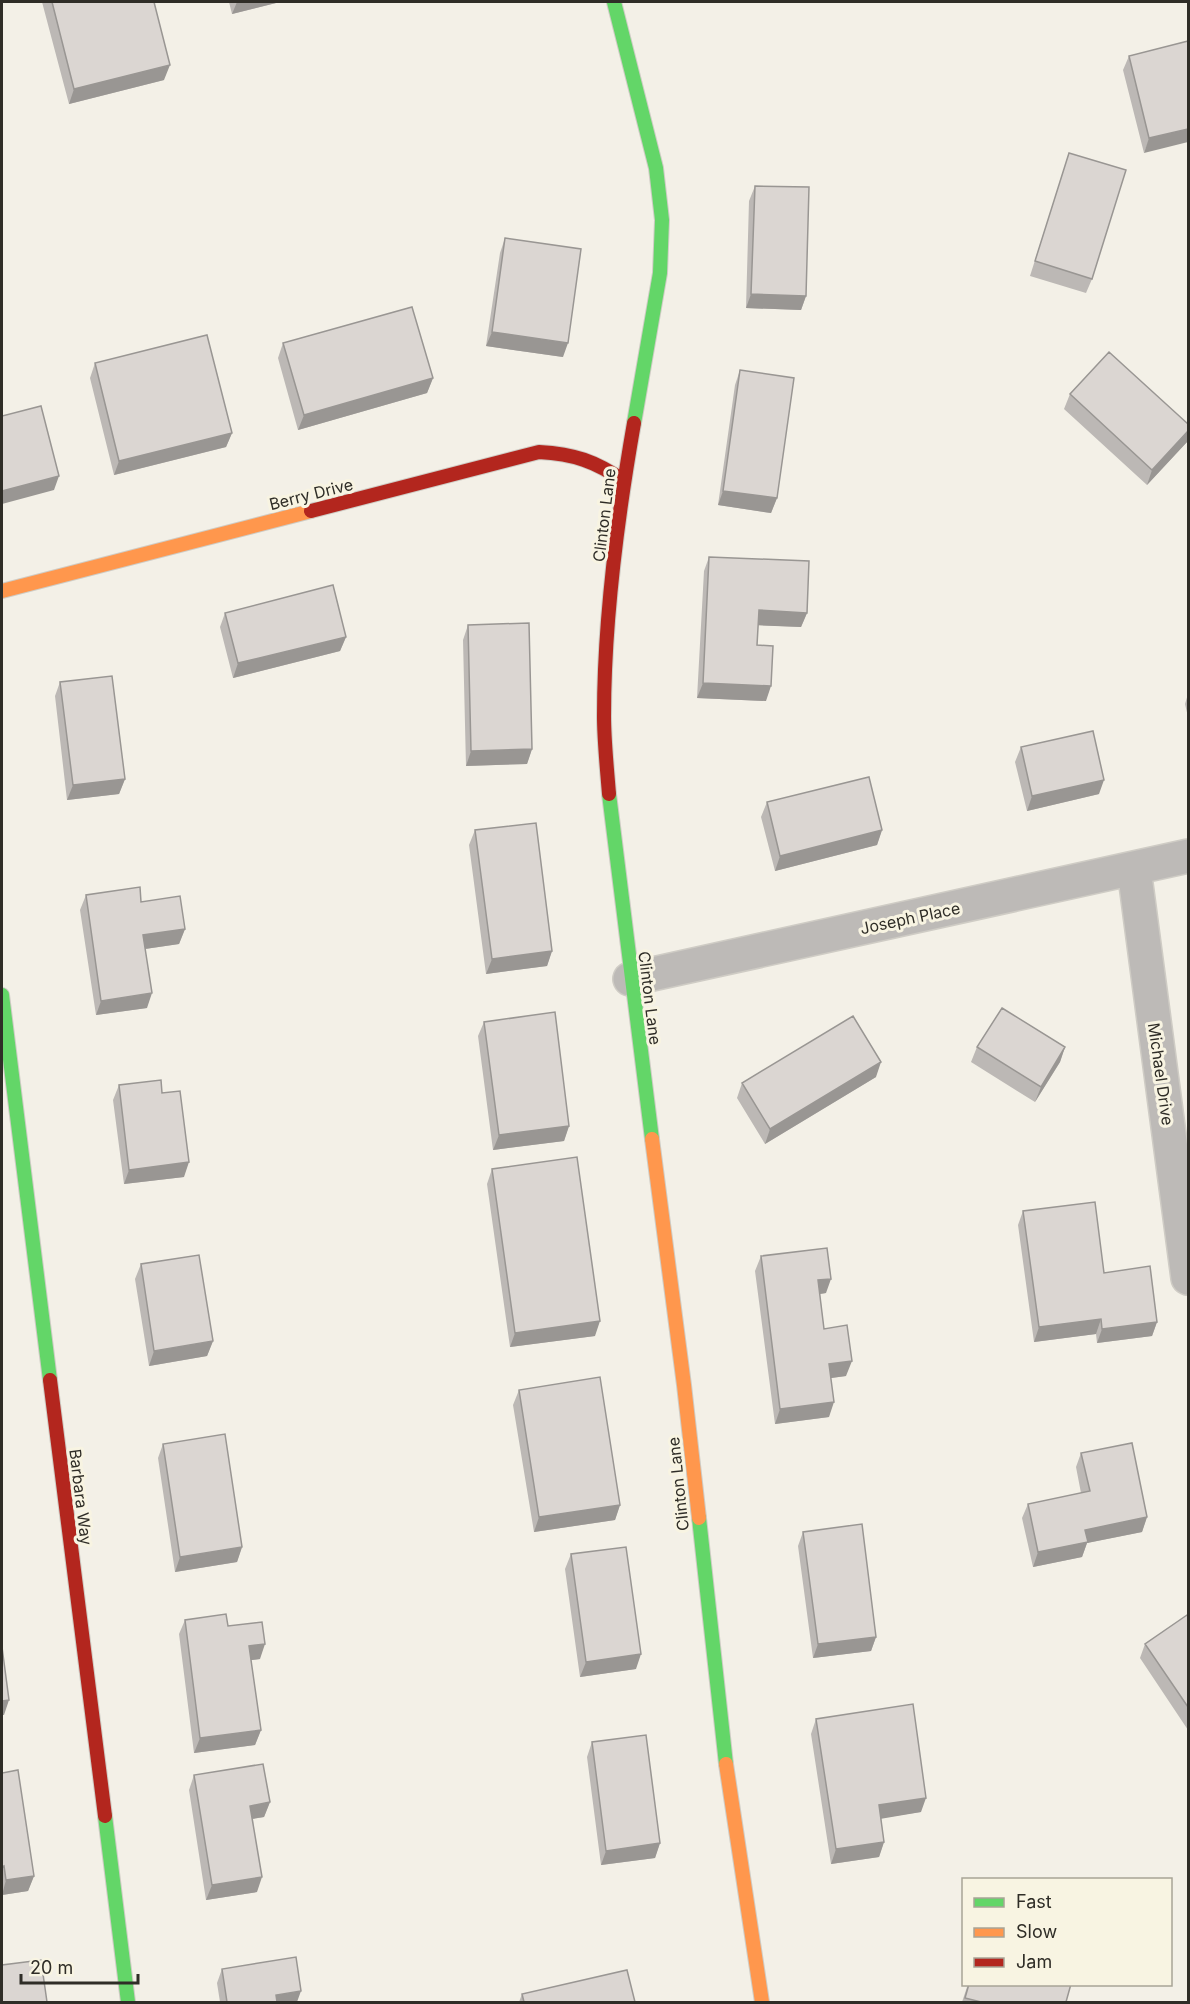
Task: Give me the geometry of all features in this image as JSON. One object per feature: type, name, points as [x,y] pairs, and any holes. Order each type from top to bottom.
[{"type":"street","name":"Clinton Lane","points":[[614,2],[656,168],[662,220],[660,273],[624,481],[607,625],[604,717],[610,811],[684,1385],[730,1799],[762,2002]]},
{"type":"street","name":"Berry Drive","points":[[2,591],[539,452],[569,453],[581,457],[598,463],[624,481]]},
{"type":"street","name":"Joseph Place","points":[[630,979],[1188,856]]},
{"type":"street","name":"Michael Drive","points":[[1134,869],[1188,1278]]},
{"type":"street","name":"Barbara Way","points":[[2,995],[128,2002]]},
{"type":"building","points":[[52,2],[154,2],[170,65],[74,89]]},
{"type":"building","points":[[1188,41],[1188,129],[1149,138],[1129,56]]},
{"type":"building","points":[[1069,153],[1126,170],[1092,279],[1035,261]]},
{"type":"building","points":[[755,186],[809,187],[806,296],[751,294]]},
{"type":"building","points":[[505,238],[581,249],[568,343],[492,332]]},
{"type":"building","points":[[412,307],[433,378],[304,415],[283,343]]},
{"type":"building","points":[[207,335],[232,433],[119,461],[95,363]]},
{"type":"building","points":[[1109,352],[1188,424],[1188,431],[1152,470],[1070,394]]},
{"type":"building","points":[[740,370],[794,378],[777,498],[723,491]]},
{"type":"building","points":[[41,406],[59,476],[2,491],[2,416]]},
{"type":"building","points":[[709,557],[809,561],[807,613],[759,610],[757,645],[773,646],[771,686],[703,683]]},
{"type":"building","points":[[333,585],[346,637],[238,663],[225,613]]},
{"type":"building","points":[[529,623],[532,749],[471,751],[468,625]]},
{"type":"building","points":[[112,676],[125,779],[73,785],[60,682]]},
{"type":"building","points":[[1093,731],[1104,780],[1032,796],[1021,747]]},
{"type":"building","points":[[869,777],[882,830],[780,856],[767,802]]},
{"type":"building","points":[[536,823],[552,951],[492,959],[475,830]]},
{"type":"building","points":[[140,887],[141,902],[180,896],[185,929],[143,935],[152,993],[101,1001],[86,895]]},
{"type":"building","points":[[1002,1008],[1065,1047],[1041,1087],[977,1047]]},
{"type":"building","points":[[555,1012],[569,1126],[499,1135],[484,1022]]},
{"type":"building","points":[[853,1016],[881,1062],[770,1129],[742,1083]]},
{"type":"building","points":[[161,1080],[162,1093],[180,1091],[189,1162],[129,1170],[119,1085]]},
{"type":"building","points":[[577,1157],[600,1321],[515,1333],[492,1169]]},
{"type":"building","points":[[1095,1202],[1104,1273],[1150,1266],[1157,1322],[1102,1329],[1101,1319],[1039,1327],[1023,1211]]},
{"type":"building","points":[[827,1248],[831,1279],[818,1280],[824,1329],[847,1325],[852,1361],[829,1364],[834,1402],[780,1409],[761,1256]]},
{"type":"building","points":[[199,1255],[213,1341],[154,1351],[141,1264]]},
{"type":"building","points":[[600,1377],[620,1505],[539,1517],[519,1390]]},
{"type":"building","points":[[225,1434],[242,1547],[180,1557],[163,1444]]},
{"type":"building","points":[[1132,1443],[1147,1517],[1085,1530],[1088,1542],[1038,1552],[1028,1504],[1090,1491],[1081,1453]]},
{"type":"building","points":[[862,1524],[876,1637],[818,1644],[803,1532]]},
{"type":"building","points":[[626,1547],[641,1654],[586,1662],[571,1554]]},
{"type":"building","points":[[226,1614],[228,1626],[262,1622],[265,1644],[249,1646],[261,1730],[200,1738],[185,1620]]},
{"type":"building","points":[[1187,1615],[1188,1617],[1188,1707],[1145,1644]]},
{"type":"building","points":[[2,1647],[9,1700],[2,1701]]},
{"type":"building","points":[[913,1704],[926,1798],[879,1805],[884,1842],[836,1849],[816,1719]]},
{"type":"building","points":[[646,1735],[660,1843],[606,1851],[592,1742]]},
{"type":"building","points":[[263,1764],[270,1802],[250,1806],[262,1877],[212,1885],[194,1775]]},
{"type":"building","points":[[18,1770],[34,1876],[6,1880],[4,1866],[2,1867],[2,1773]]},
{"type":"building","points":[[296,1957],[301,1991],[276,1995],[277,2002],[227,2002],[222,1969]]},
{"type":"building","points":[[41,1960],[47,2002],[2,2002],[2,1965]]},
{"type":"building","points":[[627,1970],[635,2002],[524,2002],[522,1994]]},
{"type":"building","points":[[968,1986],[1070,1986],[1066,2002],[981,2002],[965,1998]]},
{"type":"traffic: fast","points":[[614,2],[656,168],[662,220],[660,273],[634,423]]},
{"type":"traffic: fast","points":[[609,794],[652,1139]]},
{"type":"traffic: fast","points":[[2,995],[50,1380]]},
{"type":"traffic: fast","points":[[699,1518],[726,1764]]},
{"type":"traffic: fast","points":[[105,1816],[128,2002]]},
{"type":"traffic: slow","points":[[2,591],[311,511]]},
{"type":"traffic: slow","points":[[652,1139],[699,1518]]},
{"type":"traffic: slow","points":[[726,1764],[762,2002]]},
{"type":"traffic: jam","points":[[609,794],[604,725],[606,643],[617,532],[634,423]]},
{"type":"traffic: jam","points":[[311,511],[539,452],[584,460],[624,481]]},
{"type":"traffic: jam","points":[[50,1380],[105,1816]]}]
